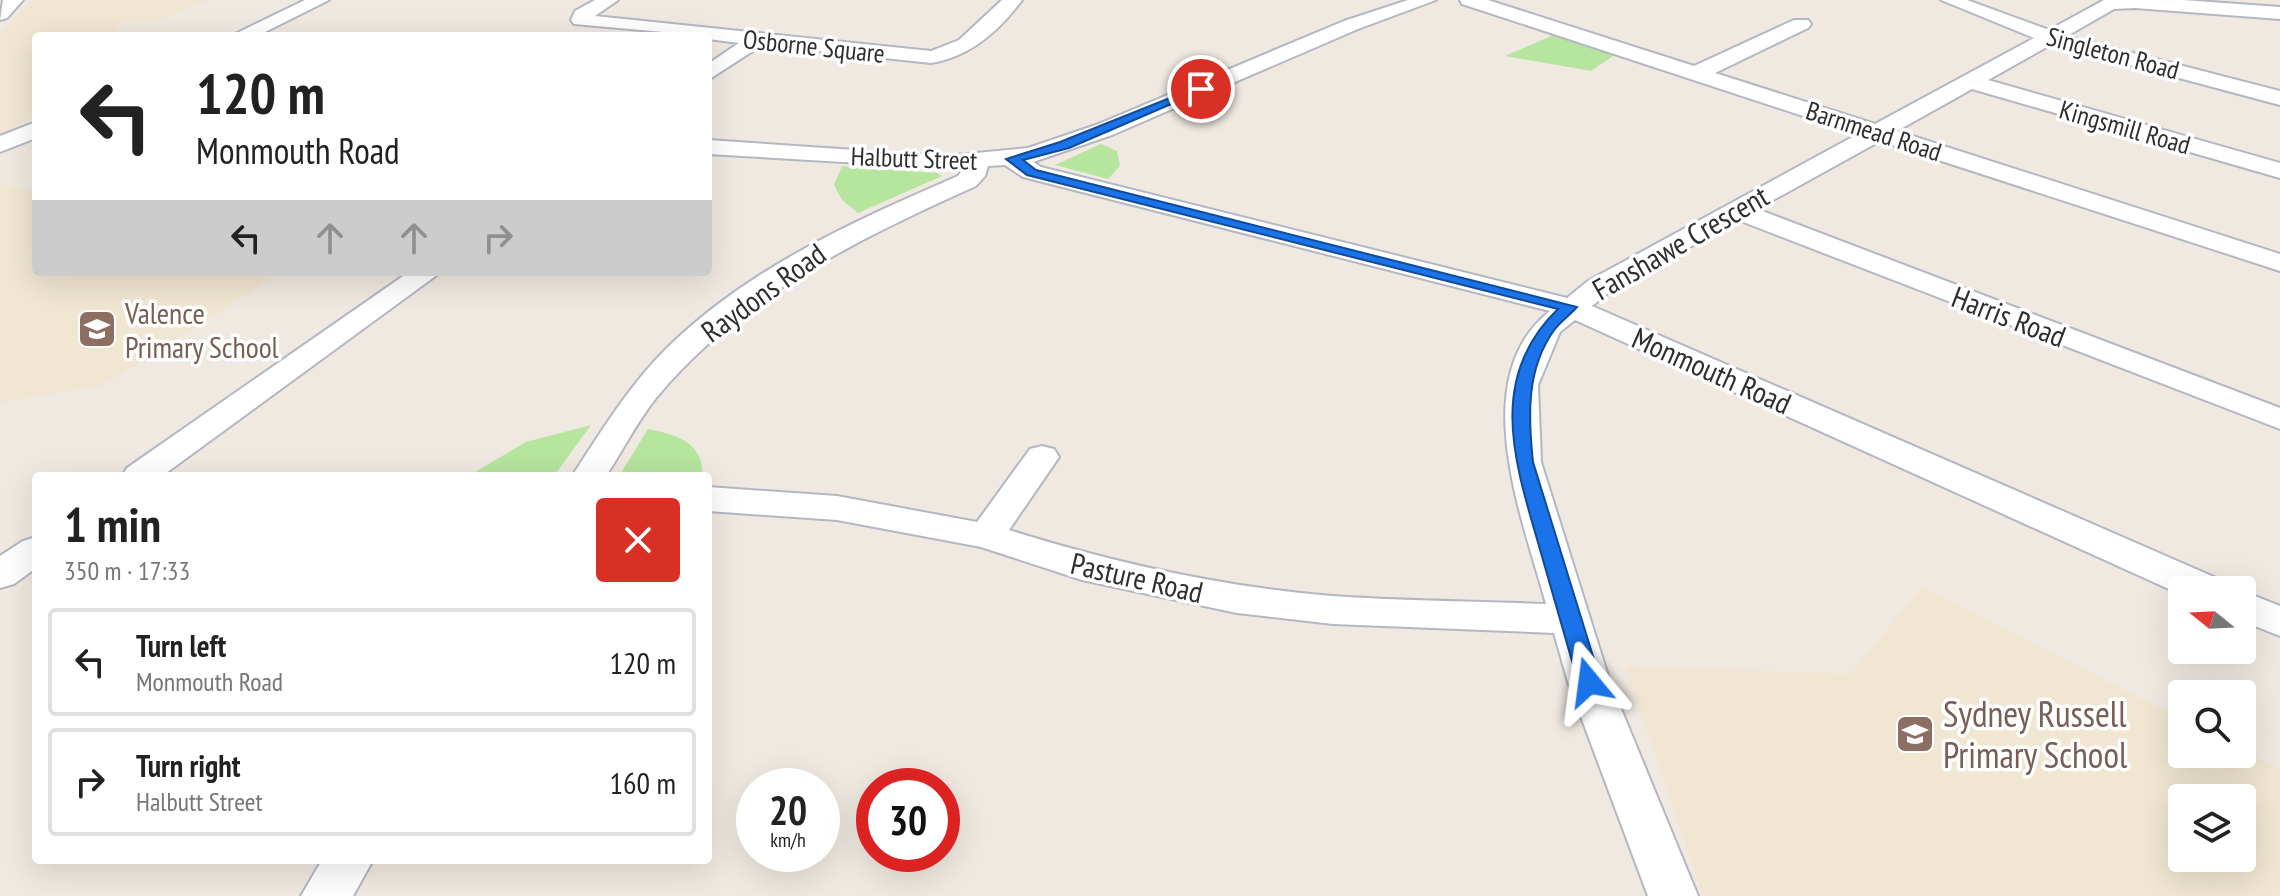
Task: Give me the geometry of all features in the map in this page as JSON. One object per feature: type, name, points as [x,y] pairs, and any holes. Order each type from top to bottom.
[{"type":"street","points":[[0,14],[14,0]]},
{"type":"street","points":[[250,32],[320,0]]},
{"type":"street","name":"Osborne Square","points":[[609,0],[582,15],[581,20],[686,32]]},
{"type":"street","name":"Osborne Square","points":[[712,35],[950,56],[961,51],[1013,0]]},
{"type":"street","name":"Halbutt Street","points":[[712,147],[945,163],[1013,159],[1104,130],[1351,25],[1427,0]]},
{"type":"street","name":"Barnmead Road","points":[[1469,0],[2280,263]]},
{"type":"street","name":"Singleton Road","points":[[1950,0],[2051,37],[2280,98]]},
{"type":"street","name":"Fanshawe Crescent","points":[[1673,896],[1589,682],[1524,462],[1520,424],[1522,385],[1548,327],[1569,307],[1878,132],[2120,2],[2278,14]]},
{"type":"street","points":[[1697,73],[1801,24]]},
{"type":"street","points":[[712,71],[756,40]]},
{"type":"street","name":"Kingsmill Road","points":[[1971,82],[2280,171]]},
{"type":"street","points":[[0,145],[32,131]]},
{"type":"street","name":"Monmouth Road","points":[[1013,159],[1032,172],[1569,307],[2175,576]]},
{"type":"street","name":"Raydons Road","points":[[592,472],[643,395],[725,313],[786,269],[848,233],[967,181],[973,176],[977,162]]},
{"type":"street","name":"Harris Road","points":[[1738,211],[2280,419]]},
{"type":"street","points":[[152,472],[422,276]]},
{"type":"street","points":[[986,536],[1042,457]]},
{"type":"street","name":"Pasture Road","points":[[712,499],[837,508],[986,536],[1082,567],[1237,599],[1333,610],[1571,619]]},
{"type":"street","points":[[0,575],[32,553]]},
{"type":"street","points":[[2256,611],[2280,622]]},
{"type":"street","points":[[326,896],[346,864]]},
{"type":"shaded area","points":[[33,0],[207,0],[154,22],[121,22],[116,32],[32,32],[32,118],[0,133],[0,33]]},
{"type":"shaded area","name":"Valence Primary School","points":[[0,184],[32,191],[32,276],[277,276],[103,385],[0,402]]},
{"type":"shaded area","name":"Sydney Russell Primary School","points":[[1922,587],[2168,712],[2168,768],[2256,768],[2256,756],[2280,769],[2280,896],[1703,896],[1625,666],[1851,674]]},
{"type":"green space","points":[[1556,34],[1616,54],[1591,71],[1505,56]]},
{"type":"green space","points":[[1101,144],[1117,151],[1120,166],[1108,179],[1055,165]]},
{"type":"green space","points":[[842,166],[937,173],[942,176],[858,213],[842,200],[834,185]]},
{"type":"green space","points":[[591,425],[557,472],[475,472],[526,442]]},
{"type":"green space","points":[[648,429],[686,442],[699,455],[702,465],[702,472],[621,472]]},
{"type":"place","name":"Valence Primary School","points":[[97,329]]},
{"type":"place","name":"Sydney Russell Primary School","points":[[1915,734]]},
{"type":"route","points":[[1201,89],[1064,145],[1013,159],[1032,172],[1569,307],[1548,327],[1534,353],[1522,385],[1520,424],[1524,462],[1589,682]]}]
